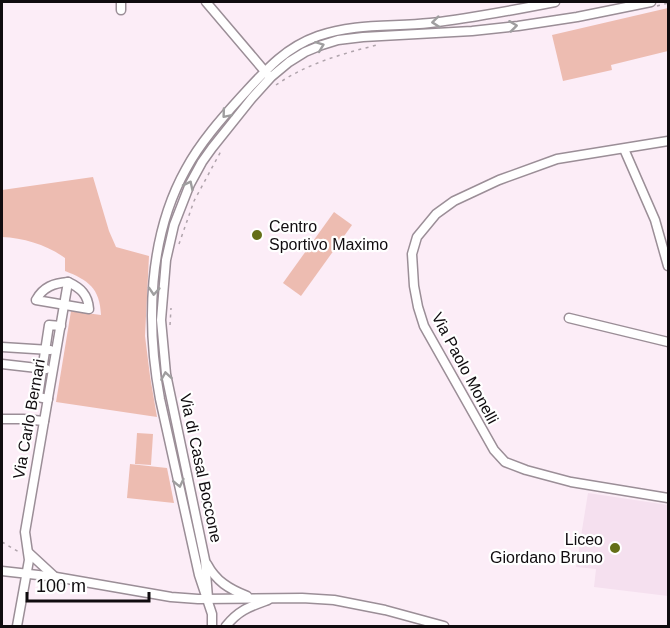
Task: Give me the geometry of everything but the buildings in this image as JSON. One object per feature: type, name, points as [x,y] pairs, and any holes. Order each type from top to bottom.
[{"type":"street","points":[[206,2],[271,77]]},
{"type":"street","name":"Via di Casal Boccone","points":[[208,598],[205,560],[174,416],[164,363],[162,336],[166,260],[177,215],[197,170],[271,77],[279,57],[313,38],[354,28],[480,17],[555,2]]},
{"type":"street","name":"Via di Casal Boccone","points":[[208,598],[199,575],[158,387],[153,332],[155,279],[165,220],[186,169],[199,149],[218,124],[271,77],[289,62],[322,45],[363,37],[518,26],[654,4]]},
{"type":"street","name":"Via Paolo Monelli","points":[[669,141],[557,159],[499,180],[447,205],[431,218],[415,242],[412,261],[420,317],[429,337],[501,459],[511,465],[585,485],[669,498]]},
{"type":"street","points":[[624,149],[655,220],[669,266]]},
{"type":"street","points":[[68,282],[75,285],[88,298],[89,309],[36,300],[45,288],[68,282]]},
{"type":"street","name":"Via Carlo Bernari","points":[[17,627],[29,560],[25,532],[68,282]]},
{"type":"street","points":[[568,318],[669,342]]},
{"type":"street","points":[[48,399],[38,397],[49,325],[61,326]]},
{"type":"street","points":[[2,347],[57,351]]},
{"type":"street","points":[[2,364],[53,370]]},
{"type":"street","points":[[2,419],[22,418],[44,421]]},
{"type":"street","points":[[29,553],[56,578]]},
{"type":"street","points":[[205,560],[214,576],[224,585],[253,598]]},
{"type":"street","points":[[2,571],[171,597],[311,598],[349,602],[444,627]]},
{"type":"street","points":[[208,598],[212,627]]},
{"type":"street","points":[[226,627],[245,609],[274,598]]},
{"type":"path","points":[[654,4],[669,3]]},
{"type":"path","points":[[271,77],[344,53],[384,44]]},
{"type":"path","points":[[177,248],[194,201],[224,145]]},
{"type":"path","points":[[170,330],[171,301]]},
{"type":"path","points":[[200,535],[207,526],[201,495]]},
{"type":"path","points":[[2,542],[21,553],[29,553]]},
{"type":"shaded area","points":[[668,8],[668,51],[611,65],[612,70],[563,81],[552,35]]},
{"type":"shaded area","points":[[93,177],[116,247],[149,256],[145,336],[157,417],[56,402],[71,311],[101,315],[98,298],[91,286],[65,271],[65,258],[58,253],[35,243],[2,237],[2,190]]},
{"type":"shaded area","points":[[334,212],[352,225],[301,296],[283,283]]},
{"type":"shaded area","points":[[137,433],[153,434],[151,465],[135,464]]},
{"type":"shaded area","points":[[130,464],[167,468],[174,503],[127,498]]},
{"type":"shaded area","points":[[588,493],[668,505],[668,596],[594,587],[596,569],[576,567]]},
{"type":"place","name":"Centro Sportivo Maximo","points":[[257,235]]},
{"type":"place","name":"Liceo Giordano Bruno","points":[[615,548]]}]
